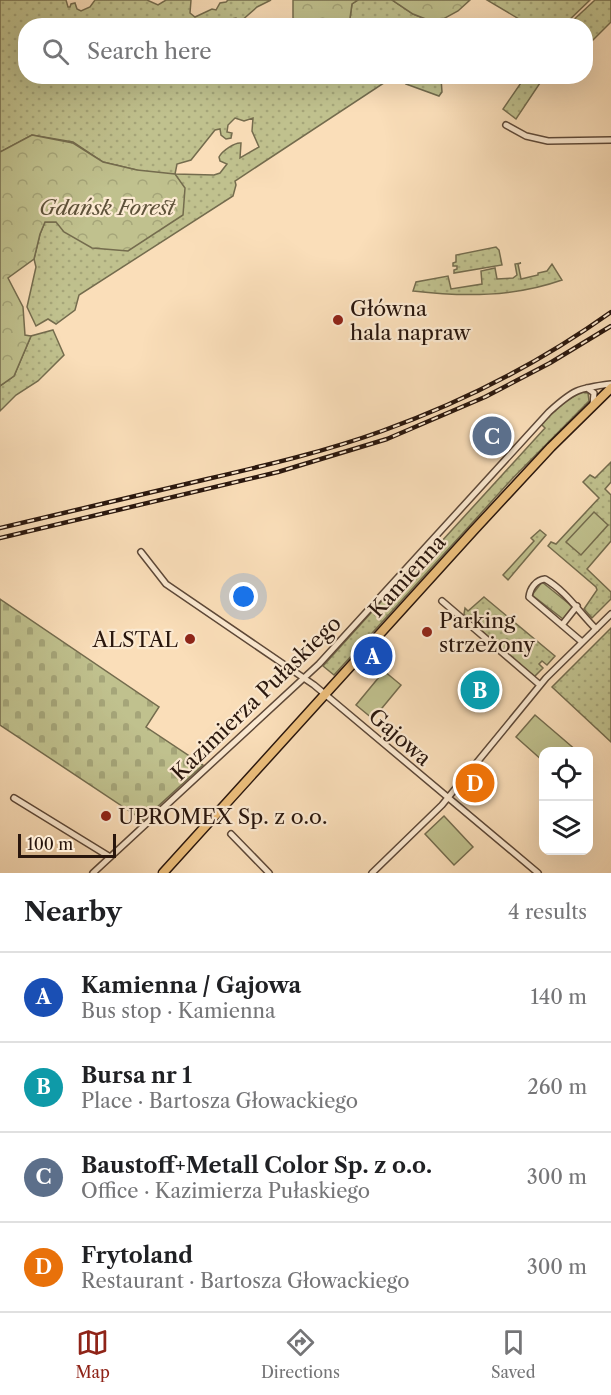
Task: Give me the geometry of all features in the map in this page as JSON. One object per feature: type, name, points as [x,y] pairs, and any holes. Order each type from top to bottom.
[{"type":"main road","name":"Kamienna","points":[[163,873],[512,488],[611,386]]},
{"type":"street","points":[[506,125],[526,136],[548,141],[611,140]]},
{"type":"street","name":"Kazimierza Pułaskiego","points":[[93,873],[305,678],[379,600],[549,412],[573,392],[586,388],[611,386]]},
{"type":"street","points":[[586,388],[594,393],[592,406]]},
{"type":"street","points":[[141,552],[166,584],[305,678]]},
{"type":"street","points":[[582,642],[529,597],[539,580],[545,579],[577,606],[596,629]]},
{"type":"street","points":[[442,601],[540,685]]},
{"type":"street","points":[[562,625],[577,606]]},
{"type":"street","points":[[372,873],[447,798],[540,685],[611,614]]},
{"type":"street","name":"Gajowa","points":[[305,678],[538,873]]},
{"type":"street","points":[[14,798],[110,857]]},
{"type":"street","points":[[231,834],[269,873]]},
{"type":"green space","points":[[0,0],[66,0],[68,7],[75,3],[77,9],[81,11],[90,7],[95,0],[147,0],[158,5],[166,0],[191,0],[190,13],[195,17],[212,9],[216,10],[220,3],[228,0],[271,0],[257,7],[245,18],[18,18],[18,84],[382,84],[235,181],[233,196],[79,295],[75,310],[56,324],[48,319],[36,326],[27,307],[36,267],[34,259],[45,222],[56,222],[137,170],[103,162],[73,142],[32,135],[0,152]],"holes":[[[235,118],[244,121],[253,118],[252,131],[259,147],[240,158],[241,143],[229,147],[219,157],[220,161],[227,164],[220,173],[214,175],[175,174],[177,164],[191,160],[215,130],[220,129],[221,135],[226,139],[231,138],[232,133],[227,132],[228,125]]]},
{"type":"green space","points":[[293,0],[358,0],[352,4],[350,18],[293,18]]},
{"type":"green space","points":[[358,0],[392,0],[423,18],[350,18],[352,4]]},
{"type":"green space","points":[[392,0],[470,0],[458,11],[445,18],[423,18]]},
{"type":"green space","points":[[487,0],[590,0],[571,18],[517,18]]},
{"type":"green space","points":[[595,0],[611,0],[611,22],[593,40],[593,18],[576,18]]},
{"type":"green space","points":[[406,84],[441,84],[442,92],[439,96]]},
{"type":"green space","points":[[520,84],[539,84],[516,119],[503,109]]},
{"type":"green space","name":"Gdańsk Forest","points":[[32,135],[73,143],[103,162],[137,170],[175,174],[185,188],[183,215],[128,251],[92,248],[64,232],[56,222],[45,222],[34,259],[8,278],[23,307],[25,335],[31,336],[14,376],[0,386],[0,152]]},
{"type":"green space","points":[[496,247],[499,250],[502,265],[454,273],[457,269],[457,266],[453,266],[456,262],[456,255]]},
{"type":"green space","points":[[521,263],[518,264],[521,279],[547,271],[552,264],[562,280],[507,293],[470,295],[413,291],[416,282],[448,276],[451,289],[482,284],[481,271],[495,268],[497,279],[513,278],[517,275],[515,264]]},
{"type":"green space","points":[[53,330],[64,355],[38,381],[16,395],[0,411],[0,386],[14,376],[31,336]]},
{"type":"green space","points":[[581,392],[588,393],[589,401],[512,479],[334,675],[323,666],[426,552],[430,554],[545,428],[541,424],[564,402]]},
{"type":"green space","points":[[611,462],[611,482],[605,489],[611,495],[611,541],[587,569],[611,592],[611,599],[592,618],[584,609],[597,590],[596,587],[548,546],[551,542],[556,544],[599,498],[583,482],[590,475],[595,478]]},
{"type":"green space","points":[[594,512],[608,525],[581,555],[566,542]]},
{"type":"green space","points":[[540,530],[546,535],[508,580],[503,575],[534,541],[531,538]]},
{"type":"green space","points":[[542,582],[573,607],[563,619],[532,595]]},
{"type":"green space","points":[[484,597],[555,656],[547,665],[542,661],[539,664],[543,668],[534,677],[464,614],[465,608],[468,611]]},
{"type":"green space","points":[[0,599],[159,707],[146,727],[203,765],[143,820],[0,725]]},
{"type":"green space","points":[[611,628],[611,742],[552,687]]},
{"type":"green space","points":[[384,671],[401,685],[373,719],[356,705]]},
{"type":"green space","points":[[535,715],[572,747],[539,747],[539,757],[516,737]]},
{"type":"green space","points":[[444,816],[473,847],[454,865],[425,834]]},
{"type":"railway","points":[[0,528],[271,464],[338,446],[382,431],[472,394],[501,379],[557,348],[611,312]]},
{"type":"railway","points":[[0,538],[278,472],[387,439],[485,397],[550,363],[611,326]]},
{"type":"place","name":"Główna hala napraw","points":[[338,320]]},
{"type":"place","name":"Baustoff+Metall Color Sp. z o.o.","points":[[492,436]]},
{"type":"place","name":"Parking strzeżony","points":[[427,632]]},
{"type":"place","name":"ALSTAL","points":[[190,639]]},
{"type":"place","name":"Kamienna / Gajowa","points":[[373,656]]},
{"type":"place","name":"Bursa nr 1","points":[[480,690]]},
{"type":"place","name":"Frytoland","points":[[475,783]]},
{"type":"place","name":"UPROMEX Sp. z o.o.","points":[[106,816]]}]
